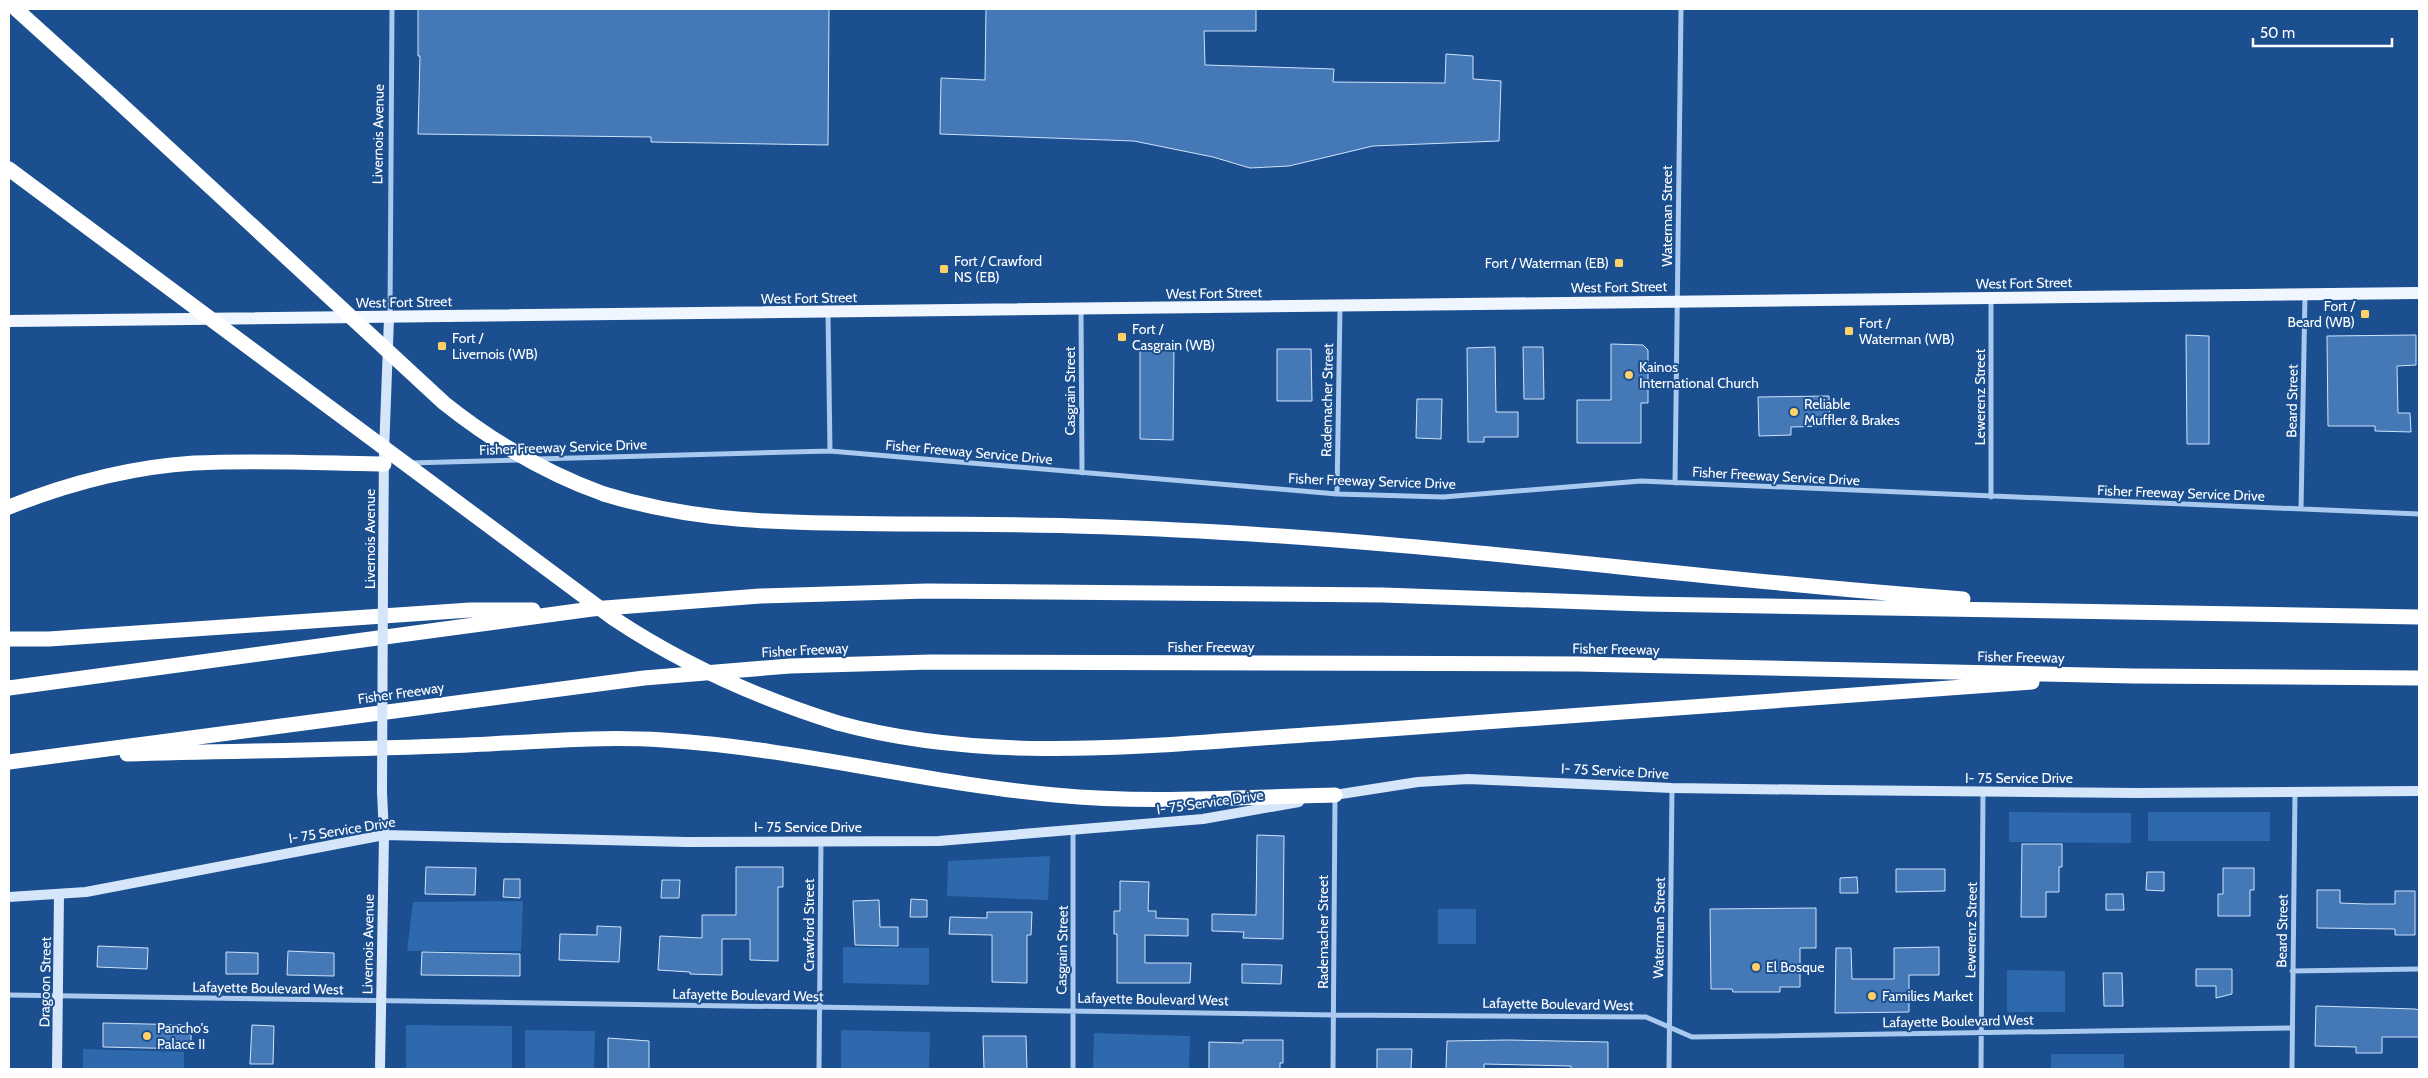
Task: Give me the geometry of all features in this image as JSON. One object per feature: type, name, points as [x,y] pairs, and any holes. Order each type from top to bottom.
[{"type":"highway","points":[[16,9],[444,403],[472,426],[520,456],[546,470],[604,494],[661,510],[742,521],[1156,529],[1263,534],[1414,546],[1820,588],[2122,610]]},
{"type":"highway","points":[[9,169],[580,595],[642,637],[696,667],[736,685],[838,723],[906,739],[935,742],[1019,748],[1108,747],[1514,721],[1788,698],[2133,676]]},
{"type":"highway","points":[[9,507],[93,480],[170,466],[230,463],[384,464]]},
{"type":"highway","points":[[9,688],[592,610],[760,596],[927,591],[1383,594],[1645,604],[2419,616]]},
{"type":"highway","points":[[9,639],[49,639],[470,610],[592,610]]},
{"type":"highway","name":"Fisher Freeway","points":[[9,762],[644,678],[790,666],[931,662],[1578,664],[2133,676],[2419,678]]},
{"type":"highway","points":[[48,756],[445,746],[597,739],[653,739],[765,750],[1010,790],[1070,796],[1114,799],[1335,795]]},
{"type":"main road","name":"West Fort Street","points":[[9,321],[828,313],[2419,293]]},
{"type":"main road","name":"Livernois Avenue","points":[[380,1069],[384,835],[382,792],[384,464],[390,318]]},
{"type":"main road","name":"I- 75 Service Drive","points":[[9,897],[109,888],[384,835],[687,842],[939,841],[1203,819],[1418,782],[1468,779],[1672,788],[1984,791],[2419,791]]},
{"type":"main road","name":"Dragoon Street","points":[[57,1069],[59,894]]},
{"type":"street","name":"Livernois Avenue","points":[[390,318],[392,9]]},
{"type":"street","name":"Waterman Street","points":[[1675,483],[1681,9]]},
{"type":"street","name":"Beard Street","points":[[2301,509],[2305,294]]},
{"type":"street","name":"Lewerenz Street","points":[[1991,298],[1991,497]]},
{"type":"street","name":"Rademacher Street","points":[[1337,494],[1340,306]]},
{"type":"street","name":"Casgrain Street","points":[[1081,309],[1082,473]]},
{"type":"street","points":[[828,313],[830,451]]},
{"type":"street","name":"Fisher Freeway Service Drive","points":[[384,464],[830,451],[1337,494],[1443,497],[1640,481],[2419,514]]},
{"type":"street","name":"Waterman Street","points":[[1669,1069],[1672,788]]},
{"type":"street","name":"Lewerenz Street","points":[[1981,1069],[1984,791]]},
{"type":"street","name":"Beard Street","points":[[2292,1069],[2295,792]]},
{"type":"street","name":"Rademacher Street","points":[[1333,1069],[1335,795]]},
{"type":"street","name":"Casgrain Street","points":[[1073,831],[1073,1069]]},
{"type":"street","name":"Crawford Street","points":[[819,1069],[820,841]]},
{"type":"street","points":[[2292,971],[2419,969]]},
{"type":"street","name":"Lafayette Boulevard West","points":[[9,996],[1646,1017],[1692,1037],[2292,1028]]},
{"type":"shaded area","points":[[2009,812],[2131,813],[2131,843],[2009,842]]},
{"type":"shaded area","points":[[2148,812],[2270,812],[2270,841],[2148,841]]},
{"type":"shaded area","points":[[1050,856],[1048,900],[947,896],[948,861]]},
{"type":"shaded area","points":[[523,901],[521,951],[407,951],[413,902]]},
{"type":"shaded area","points":[[1438,909],[1476,909],[1476,944],[1438,944]]},
{"type":"shaded area","points":[[843,947],[929,948],[929,985],[843,983]]},
{"type":"shaded area","points":[[2007,970],[2065,971],[2065,1012],[2007,1012]]},
{"type":"shaded area","points":[[406,1025],[512,1026],[512,1069],[406,1069]]},
{"type":"shaded area","points":[[525,1030],[595,1031],[594,1069],[525,1069]]},
{"type":"shaded area","points":[[841,1030],[930,1032],[929,1069],[841,1069]]},
{"type":"shaded area","points":[[1094,1033],[1190,1036],[1189,1069],[1093,1069]]},
{"type":"shaded area","points":[[83,1049],[184,1052],[184,1069],[83,1069]]},
{"type":"shaded area","points":[[2051,1054],[2124,1054],[2124,1069],[2051,1069]]},
{"type":"building","points":[[418,9],[829,9],[828,145],[651,142],[651,137],[418,134],[420,56],[418,56]]},
{"type":"building","points":[[986,9],[1256,9],[1256,31],[1204,31],[1205,65],[1334,69],[1333,82],[1445,83],[1446,54],[1473,56],[1473,79],[1501,81],[1499,141],[1373,146],[1289,166],[1250,168],[1213,157],[1134,141],[940,134],[941,78],[985,80]]},
{"type":"building","points":[[2186,335],[2209,336],[2209,444],[2187,444]]},
{"type":"building","points":[[2416,335],[2416,365],[2397,366],[2398,413],[2410,413],[2411,432],[2375,431],[2375,426],[2328,426],[2327,336]]},
{"type":"building","name":"Kainos International Church","points":[[1611,344],[1643,345],[1648,350],[1648,403],[1641,403],[1641,443],[1577,443],[1577,400],[1611,400]]},
{"type":"building","points":[[1140,347],[1174,348],[1173,440],[1140,439]]},
{"type":"building","points":[[1495,347],[1496,412],[1518,412],[1518,437],[1484,437],[1484,442],[1468,442],[1467,348]]},
{"type":"building","points":[[1523,347],[1543,347],[1544,399],[1524,399]]},
{"type":"building","points":[[1277,349],[1311,349],[1312,401],[1277,401]]},
{"type":"building","name":"Reliable Muffler & Brakes","points":[[1829,396],[1830,426],[1791,427],[1791,435],[1759,436],[1758,397]]},
{"type":"building","points":[[1417,399],[1442,399],[1441,439],[1416,438]]},
{"type":"building","points":[[1257,835],[1284,836],[1283,939],[1243,938],[1244,932],[1212,931],[1212,914],[1256,915]]},
{"type":"building","points":[[2022,844],[2062,844],[2062,867],[2059,867],[2059,892],[2046,892],[2046,917],[2021,917]]},
{"type":"building","points":[[426,867],[476,868],[475,895],[425,894]]},
{"type":"building","points":[[736,867],[783,867],[783,887],[778,887],[778,961],[750,960],[750,939],[722,939],[722,975],[658,970],[660,936],[702,938],[702,915],[736,915]]},
{"type":"building","points":[[2223,868],[2254,868],[2254,890],[2250,890],[2250,916],[2218,916],[2218,894],[2223,894]]},
{"type":"building","points":[[1896,869],[1945,869],[1945,891],[1896,892]]},
{"type":"building","points":[[2147,872],[2164,872],[2164,891],[2146,890]]},
{"type":"building","points":[[1857,877],[1858,893],[1840,893],[1840,878]]},
{"type":"building","points":[[504,879],[520,879],[520,898],[503,897]]},
{"type":"building","points":[[662,880],[680,880],[679,898],[661,898]]},
{"type":"building","points":[[1120,881],[1149,882],[1148,911],[1156,911],[1156,918],[1188,919],[1188,936],[1145,935],[1145,963],[1191,963],[1190,983],[1117,983],[1117,934],[1114,934],[1114,911],[1120,911]]},
{"type":"building","points":[[2317,890],[2340,890],[2340,903],[2366,904],[2395,904],[2395,891],[2415,891],[2415,935],[2395,935],[2395,929],[2317,928]]},
{"type":"building","points":[[2106,894],[2123,894],[2124,910],[2106,910]]},
{"type":"building","points":[[911,899],[927,900],[927,917],[910,917]]},
{"type":"building","points":[[879,900],[880,927],[898,927],[898,946],[855,945],[853,901]]},
{"type":"building","name":"El Bosque","points":[[1816,908],[1816,948],[1800,948],[1800,987],[1780,987],[1780,992],[1733,992],[1732,989],[1711,989],[1710,909]]},
{"type":"building","points":[[987,912],[1032,912],[1031,935],[1027,935],[1027,983],[992,982],[992,935],[949,934],[950,917],[987,918]]},
{"type":"building","points":[[597,926],[621,927],[619,962],[559,960],[560,934],[597,935]]},
{"type":"building","points":[[98,946],[148,948],[147,969],[97,967]]},
{"type":"building","points":[[1939,947],[1939,975],[1909,975],[1909,1012],[1835,1013],[1836,948],[1851,948],[1852,979],[1894,979],[1894,948]]},
{"type":"building","points":[[288,951],[334,953],[334,976],[287,975]]},
{"type":"building","points":[[226,952],[258,953],[258,974],[226,974]]},
{"type":"building","points":[[422,952],[520,954],[520,976],[421,975]]},
{"type":"building","points":[[1242,964],[1282,965],[1281,984],[1242,983]]},
{"type":"building","points":[[2196,969],[2232,969],[2232,994],[2216,998],[2216,986],[2196,986]]},
{"type":"building","points":[[2103,973],[2122,973],[2123,1006],[2104,1006]]},
{"type":"building","points":[[2316,1006],[2419,1010],[2419,1037],[2382,1037],[2382,1053],[2356,1053],[2356,1047],[2315,1046]]},
{"type":"building","name":"Pancho's Palace II","points":[[103,1023],[191,1025],[191,1049],[103,1047]]},
{"type":"building","points":[[252,1025],[274,1026],[273,1064],[250,1064]]},
{"type":"building","points":[[983,1036],[1026,1036],[1027,1069],[984,1069]]},
{"type":"building","points":[[608,1038],[649,1041],[649,1069],[608,1069]]},
{"type":"building","points":[[1243,1040],[1283,1040],[1283,1063],[1280,1063],[1280,1069],[1209,1069],[1209,1042],[1243,1043]]},
{"type":"building","points":[[1447,1041],[1608,1042],[1608,1069],[1571,1069],[1571,1066],[1484,1064],[1484,1069],[1446,1069]]},
{"type":"building","points":[[1377,1049],[1412,1049],[1411,1069],[1377,1069]]},
{"type":"place","name":"Fort / Waterman (EB)","points":[[1619,263]]},
{"type":"place","name":"Fort / Crawford NS (EB)","points":[[944,269]]},
{"type":"place","name":"Fort / Beard (WB)","points":[[2365,314]]},
{"type":"place","name":"Fort / Waterman (WB)","points":[[1849,331]]},
{"type":"place","name":"Fort / Casgrain (WB)","points":[[1122,337]]},
{"type":"place","name":"Fort / Livernois (WB)","points":[[442,346]]},
{"type":"place","name":"Kainos International Church","points":[[1629,375]]},
{"type":"place","name":"Reliable Muffler & Brakes","points":[[1794,412]]},
{"type":"place","name":"El Bosque","points":[[1756,967]]},
{"type":"place","name":"Families Market","points":[[1872,996]]},
{"type":"place","name":"Pancho's Palace II","points":[[147,1036]]}]
